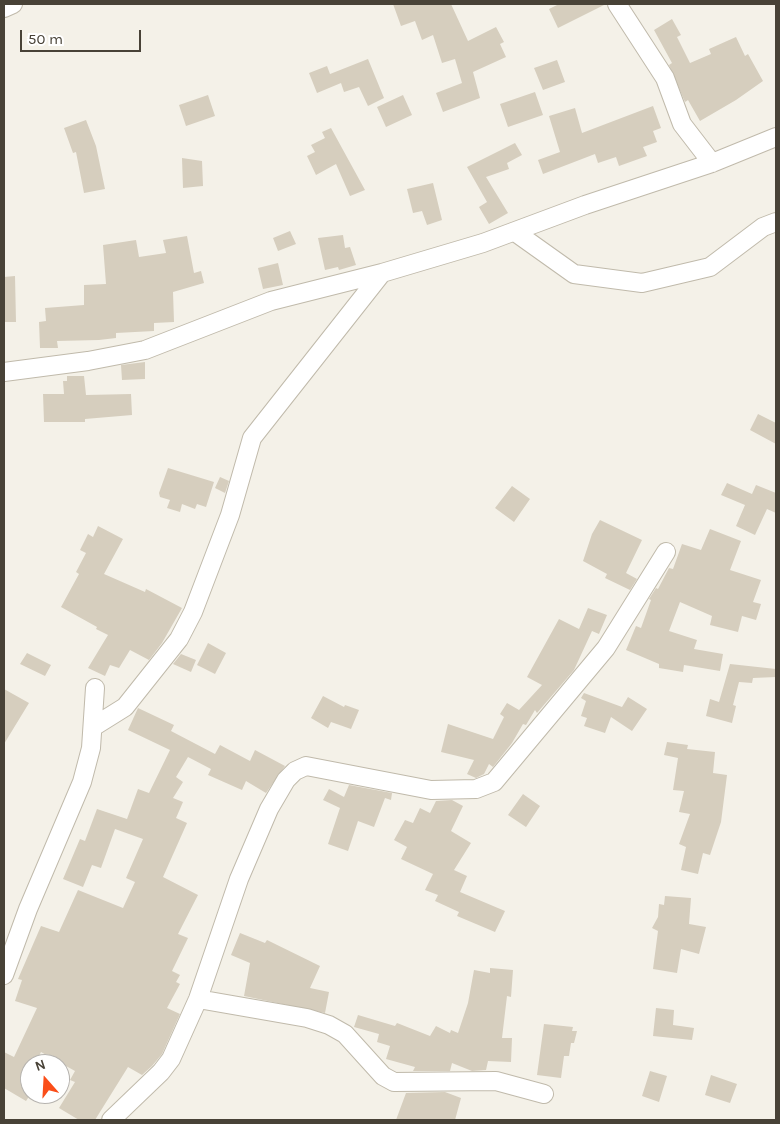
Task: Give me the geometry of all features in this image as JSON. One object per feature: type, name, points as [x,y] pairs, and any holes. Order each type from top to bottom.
[{"type":"street","points":[[4,8],[13,4]]},
{"type":"street","points":[[617,4],[665,78],[682,124],[712,164]]},
{"type":"street","points":[[4,372],[88,362],[145,350],[271,301],[382,273],[514,232],[584,206],[712,164],[776,137]]},
{"type":"street","points":[[735,155],[776,149]]},
{"type":"street","points":[[514,232],[574,274],[642,282],[710,267],[763,227],[776,222]]},
{"type":"street","points":[[93,727],[125,708],[179,639],[193,612],[230,515],[252,438],[382,273]]},
{"type":"street","points":[[111,1120],[162,1072],[171,1059],[198,999],[239,879],[269,809],[286,780],[306,766],[431,790],[476,789],[494,782],[606,648],[666,552]]},
{"type":"street","points":[[4,975],[28,909],[82,782],[91,748],[95,688]]},
{"type":"street","points":[[198,999],[307,1018],[329,1025],[345,1034],[383,1076],[394,1082],[482,1083],[496,1081],[544,1094]]},
{"type":"building","points":[[393,4],[451,4],[468,41],[496,27],[504,42],[500,44],[506,57],[473,72],[480,98],[443,112],[436,93],[462,83],[455,59],[442,63],[433,35],[422,40],[415,21],[401,26]]},
{"type":"building","points":[[559,4],[606,4],[558,28],[549,9]]},
{"type":"building","points":[[672,19],[681,35],[677,37],[690,63],[711,54],[709,49],[736,37],[745,56],[748,54],[763,81],[736,100],[700,121],[688,100],[685,102],[669,65],[672,63],[654,30]]},
{"type":"building","points":[[368,59],[384,98],[368,106],[359,87],[344,92],[341,83],[317,93],[309,73],[327,66],[330,74]]},
{"type":"building","points":[[557,60],[565,82],[543,90],[534,68]]},
{"type":"building","points":[[535,92],[543,115],[508,127],[500,104]]},
{"type":"building","points":[[208,95],[215,116],[186,126],[179,105]]},
{"type":"building","points":[[403,95],[412,115],[386,127],[377,107]]},
{"type":"building","points":[[653,106],[661,128],[653,131],[657,142],[643,147],[647,156],[619,166],[616,157],[598,163],[595,154],[543,174],[538,160],[560,152],[549,116],[575,108],[582,133]]},
{"type":"building","points":[[86,120],[96,146],[105,189],[84,193],[76,152],[73,153],[64,128]]},
{"type":"building","points":[[331,128],[365,190],[350,196],[336,164],[316,175],[307,156],[315,152],[311,145],[325,138],[322,132]]},
{"type":"building","points":[[515,143],[522,155],[507,163],[509,169],[486,177],[508,213],[489,224],[479,207],[487,202],[467,167]]},
{"type":"building","points":[[182,158],[202,161],[203,186],[183,188]]},
{"type":"building","points":[[433,183],[442,220],[427,225],[422,211],[413,213],[407,189]]},
{"type":"building","points":[[290,231],[296,244],[278,251],[273,238]]},
{"type":"building","points":[[343,235],[345,248],[350,247],[356,265],[339,270],[338,267],[325,270],[318,238]]},
{"type":"building","points":[[187,236],[194,273],[201,271],[204,283],[173,292],[174,322],[154,323],[154,331],[116,333],[116,338],[99,340],[57,341],[58,348],[40,348],[39,322],[46,321],[45,308],[84,305],[84,285],[106,284],[103,245],[136,240],[139,257],[166,253],[163,240]]},
{"type":"building","points":[[278,263],[283,285],[263,289],[258,268]]},
{"type":"building","points":[[15,276],[16,322],[4,322],[4,277]]},
{"type":"building","points":[[145,362],[145,379],[122,380],[121,365]]},
{"type":"building","points":[[67,376],[84,376],[86,395],[131,394],[132,415],[85,419],[85,422],[44,422],[43,394],[64,394],[63,381],[67,381]]},
{"type":"building","points":[[758,414],[776,423],[776,444],[750,430]]},
{"type":"building","points":[[168,468],[214,482],[206,507],[197,504],[195,509],[182,504],[180,512],[167,508],[170,500],[160,497],[159,493]]},
{"type":"building","points":[[220,477],[229,481],[225,493],[215,488]]},
{"type":"building","points":[[727,483],[752,494],[756,485],[776,493],[776,513],[767,509],[755,535],[736,526],[745,505],[721,495]]},
{"type":"building","points":[[512,486],[530,499],[514,522],[495,508]]},
{"type":"building","points":[[600,520],[642,540],[626,573],[637,579],[630,590],[605,578],[607,574],[583,561],[592,534]]},
{"type":"building","points":[[98,526],[123,539],[104,574],[145,592],[146,589],[182,608],[162,643],[149,660],[130,650],[119,668],[110,665],[105,676],[88,668],[108,635],[61,607],[79,574],[76,572],[86,553],[80,550],[88,534],[93,537]]},
{"type":"building","points":[[710,529],[741,541],[730,570],[761,580],[753,602],[761,604],[756,620],[742,616],[738,632],[710,625],[712,616],[680,602],[669,631],[697,640],[694,649],[723,654],[720,671],[684,665],[683,672],[659,668],[659,664],[626,650],[636,626],[641,628],[651,600],[649,599],[656,588],[658,589],[669,568],[673,569],[682,544],[701,550]]},
{"type":"building","points":[[588,608],[607,615],[599,634],[592,631],[574,670],[537,713],[535,710],[526,725],[523,724],[512,743],[493,767],[489,764],[484,774],[476,778],[467,774],[474,760],[441,752],[448,724],[493,739],[504,717],[500,714],[507,703],[519,710],[542,685],[527,677],[559,619],[579,629]]},
{"type":"building","points":[[208,643],[226,653],[215,674],[197,665]]},
{"type":"building","points":[[27,653],[51,665],[45,676],[20,664]]},
{"type":"building","points":[[181,654],[196,660],[191,672],[173,664]]},
{"type":"building","points":[[730,664],[776,669],[776,677],[753,678],[752,683],[739,682],[733,705],[736,706],[732,723],[706,716],[710,699],[719,702]]},
{"type":"building","points":[[4,689],[29,703],[4,744]]},
{"type":"building","points":[[584,693],[622,707],[628,697],[647,709],[632,731],[611,717],[605,733],[584,726],[587,718],[581,716],[586,701],[581,698]]},
{"type":"building","points":[[323,696],[344,707],[345,705],[359,710],[351,729],[331,722],[328,728],[311,718]]},
{"type":"building","points":[[138,708],[174,725],[171,731],[215,754],[220,745],[250,761],[255,750],[285,766],[266,793],[246,781],[242,790],[208,775],[211,769],[188,757],[176,777],[183,782],[173,798],[183,802],[176,818],[187,823],[163,877],[198,895],[178,934],[188,938],[172,971],[180,975],[176,982],[180,984],[167,1008],[180,1014],[162,1054],[152,1066],[142,1075],[128,1067],[95,1120],[79,1120],[59,1108],[61,1104],[70,1104],[70,1090],[75,1082],[70,1080],[75,1071],[70,1068],[70,1054],[45,1054],[41,1052],[40,1054],[20,1054],[20,1097],[4,1088],[4,1052],[14,1057],[37,1008],[15,1001],[22,980],[18,979],[41,926],[59,932],[78,890],[123,908],[135,882],[126,878],[143,839],[115,829],[101,868],[92,865],[83,887],[63,879],[80,839],[85,841],[97,809],[127,819],[138,789],[149,793],[170,750],[128,730]]},
{"type":"building","points":[[667,742],[688,745],[687,749],[715,752],[713,773],[727,775],[721,822],[710,855],[703,853],[698,874],[681,870],[686,847],[679,844],[690,814],[679,812],[684,791],[673,790],[678,758],[664,755]]},
{"type":"building","points":[[349,785],[392,793],[391,800],[385,798],[374,827],[358,821],[348,851],[328,844],[340,808],[323,800],[329,789],[344,797]]},
{"type":"building","points":[[523,794],[540,806],[526,827],[508,815]]},
{"type":"building","points":[[452,800],[463,806],[451,831],[471,843],[454,870],[467,876],[460,892],[505,911],[495,932],[457,916],[459,912],[435,901],[438,895],[425,890],[433,874],[401,859],[407,847],[394,840],[405,820],[413,823],[420,808],[430,813],[436,801]]},
{"type":"building","points":[[665,896],[691,898],[689,924],[706,927],[699,954],[681,949],[677,973],[653,969],[658,931],[652,928],[658,917],[659,904],[664,905]]},
{"type":"building","points":[[240,933],[265,943],[267,940],[320,966],[310,988],[329,992],[325,1013],[244,996],[250,963],[231,955]]},
{"type":"building","points":[[490,968],[513,970],[511,997],[507,996],[502,1038],[512,1038],[511,1062],[488,1061],[486,1070],[472,1071],[452,1063],[450,1071],[413,1071],[415,1067],[386,1059],[390,1046],[377,1042],[379,1034],[354,1027],[358,1015],[395,1026],[397,1023],[430,1036],[436,1026],[450,1033],[451,1030],[458,1033],[468,1003],[474,970],[490,973]]},
{"type":"building","points":[[656,1008],[674,1010],[673,1025],[694,1028],[692,1040],[653,1036]]},
{"type":"building","points":[[544,1024],[573,1027],[572,1031],[577,1031],[574,1043],[571,1043],[569,1056],[564,1056],[561,1078],[537,1075]]},
{"type":"building","points":[[650,1071],[667,1076],[659,1102],[642,1096]]},
{"type":"building","points":[[711,1075],[737,1084],[730,1103],[705,1095]]},
{"type":"building","points":[[445,1092],[461,1098],[455,1120],[396,1120],[406,1093]]}]
